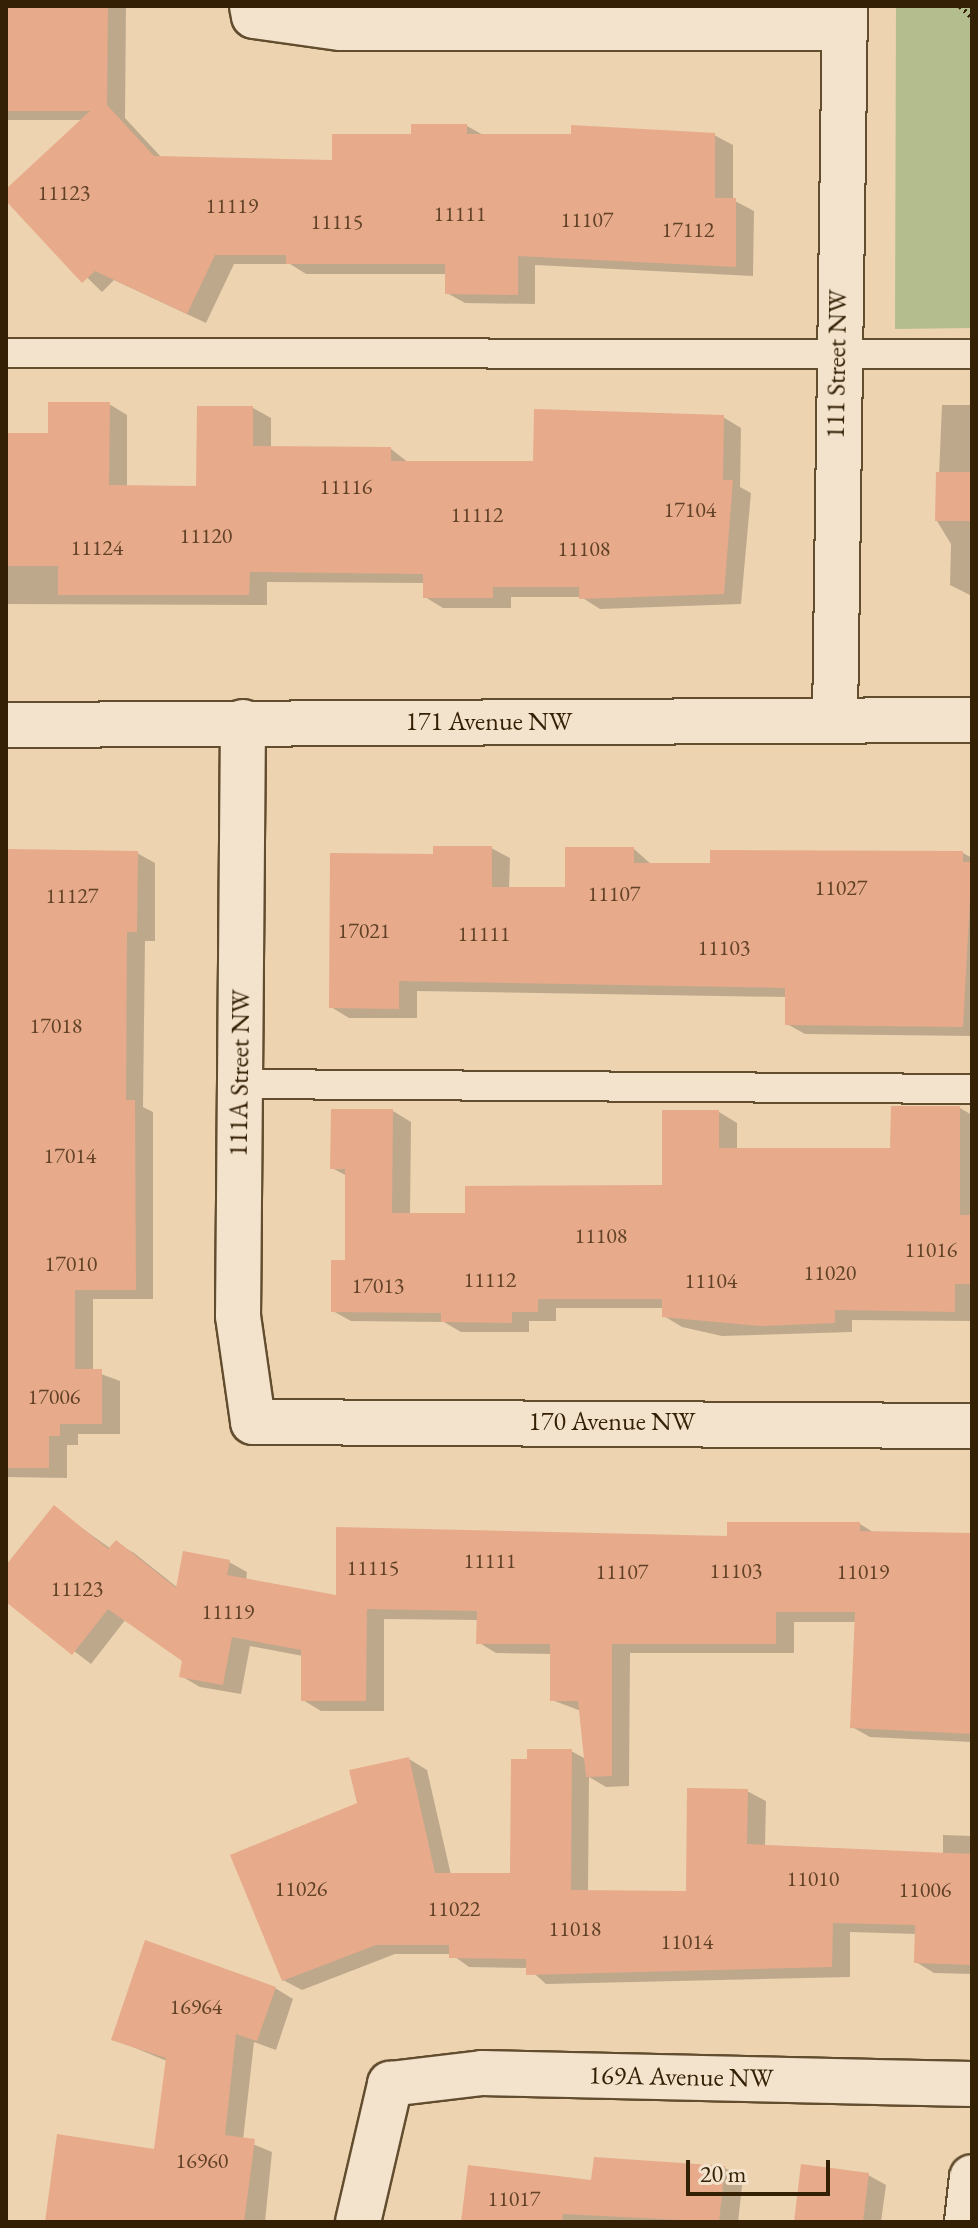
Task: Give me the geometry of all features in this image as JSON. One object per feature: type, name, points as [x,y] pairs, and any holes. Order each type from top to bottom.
[{"type":"street","points":[[253,11],[341,28],[845,17]]},
{"type":"street","name":"111 Street NW","points":[[835,721],[836,351],[845,17]]},
{"type":"street","name":"171 Avenue NW","points":[[6,725],[972,720]]},
{"type":"street","name":"111A Street NW","points":[[243,722],[238,1316],[253,1422]]},
{"type":"street","name":"170 Avenue NW","points":[[253,1422],[972,1426]]},
{"type":"street","name":"169A Avenue NW","points":[[358,2222],[390,2084],[482,2073],[972,2084]]},
{"type":"street","points":[[967,2222],[972,2177]]},
{"type":"lane","points":[[6,353],[836,351],[972,354]]},
{"type":"lane","points":[[240,1084],[972,1089]]},
{"type":"path","points":[[960,6],[972,17]]},
{"type":"green space","points":[[896,6],[972,6],[972,328],[895,329]]},
{"type":"building","points":[[6,6],[108,6],[107,105],[154,156],[332,160],[332,134],[411,134],[411,124],[467,124],[467,134],[571,134],[571,125],[715,133],[715,198],[736,198],[736,267],[518,256],[518,295],[445,294],[445,264],[286,264],[286,255],[215,255],[187,314],[95,271],[82,283],[6,201],[6,189],[90,111],[6,111]]},
{"type":"building","points":[[48,402],[110,402],[109,485],[196,486],[197,406],[253,406],[253,446],[391,447],[391,461],[533,461],[534,409],[724,415],[723,480],[733,480],[724,594],[579,599],[579,587],[493,587],[493,598],[423,598],[423,574],[250,572],[249,595],[58,595],[58,566],[6,566],[6,433],[48,433]]},
{"type":"building","points":[[936,472],[972,472],[972,521],[935,521]]},
{"type":"building","points":[[433,846],[492,846],[492,887],[565,887],[565,847],[634,847],[634,863],[710,863],[710,850],[963,851],[963,862],[972,862],[963,1027],[785,1025],[785,988],[399,981],[399,1009],[329,1008],[330,853],[433,854]]},
{"type":"building","points":[[6,849],[138,851],[137,932],[127,932],[126,1100],[135,1100],[136,1290],[75,1290],[75,1369],[102,1369],[102,1424],[60,1424],[60,1436],[49,1436],[49,1468],[6,1468]]},
{"type":"building","points":[[891,1106],[960,1106],[960,1215],[972,1215],[972,1284],[955,1284],[955,1312],[835,1310],[835,1323],[759,1326],[662,1317],[662,1299],[538,1299],[538,1312],[512,1312],[512,1323],[441,1322],[441,1313],[331,1312],[331,1260],[345,1260],[345,1169],[330,1169],[331,1109],[393,1109],[392,1213],[465,1213],[465,1186],[662,1185],[662,1110],[719,1110],[719,1148],[890,1148]]},
{"type":"building","points":[[54,1505],[108,1549],[116,1540],[176,1588],[183,1551],[230,1560],[227,1575],[336,1595],[336,1527],[727,1536],[727,1522],[860,1522],[860,1531],[972,1533],[972,1734],[850,1728],[855,1612],[776,1612],[776,1644],[612,1644],[612,1776],[586,1777],[578,1701],[550,1701],[550,1644],[476,1644],[477,1611],[367,1609],[366,1701],[301,1701],[301,1650],[232,1637],[223,1685],[179,1677],[182,1661],[108,1609],[72,1655],[6,1602],[6,1565]]},
{"type":"building","points":[[527,1749],[572,1749],[571,1890],[686,1891],[687,1788],[748,1789],[747,1844],[972,1854],[972,1965],[914,1963],[915,1925],[833,1923],[832,1967],[526,1975],[526,1959],[449,1958],[449,1945],[376,1945],[282,1981],[230,1855],[357,1803],[349,1770],[409,1757],[435,1873],[510,1873],[511,1759],[527,1759]]},
{"type":"building","points":[[145,1940],[276,1987],[257,2041],[236,2034],[225,2135],[255,2139],[244,2222],[45,2222],[57,2134],[154,2149],[166,2058],[111,2040]]},
{"type":"building","points":[[594,2157],[725,2166],[719,2222],[563,2214],[562,2222],[461,2222],[468,2165],[591,2180]]},
{"type":"building","points":[[801,2164],[869,2173],[863,2222],[794,2222]]}]
